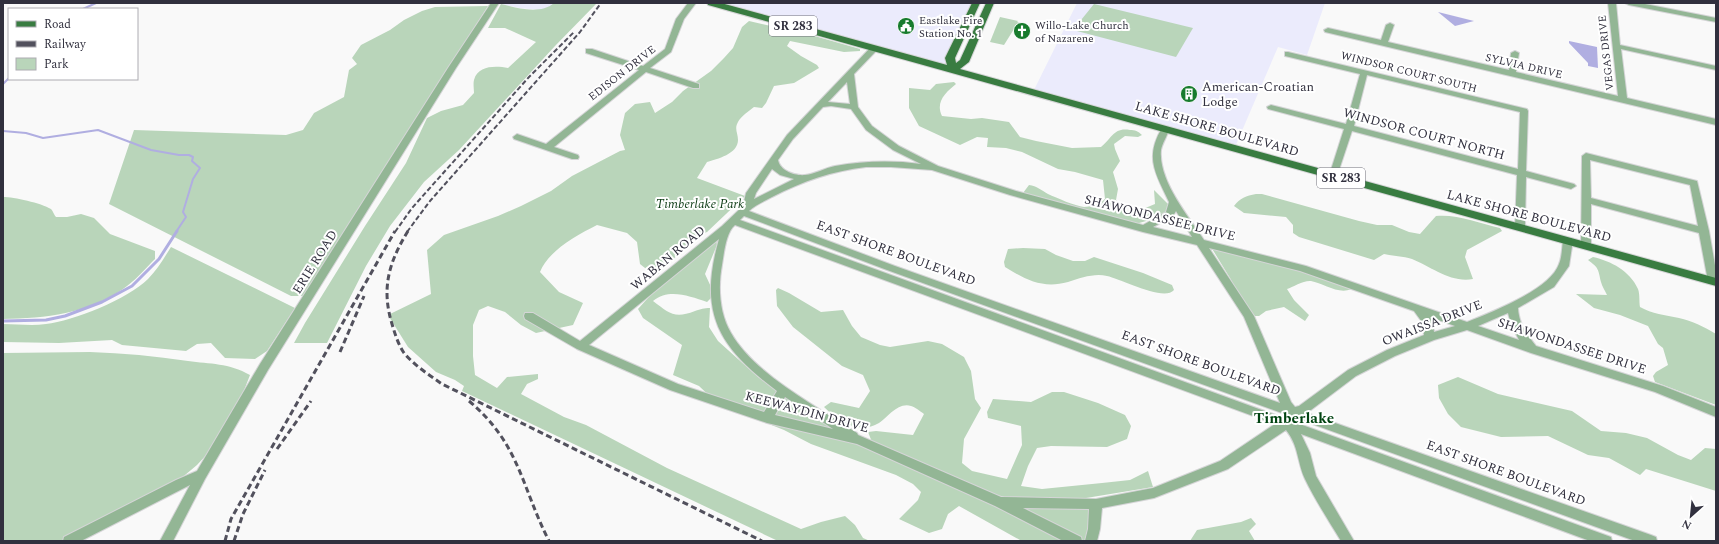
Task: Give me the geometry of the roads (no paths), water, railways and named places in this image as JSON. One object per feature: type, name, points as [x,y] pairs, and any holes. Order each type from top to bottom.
[{"type":"main road","name":"LAKE SHORE BOULEVARD","points":[[711,3],[953,69],[1164,130],[1715,281]]},
{"type":"main road","points":[[976,3],[950,58],[953,69],[964,62],[990,3]]},
{"type":"street","name":"ERIE ROAD","points":[[166,541],[201,475],[264,367],[448,74],[495,3]]},
{"type":"street","name":"EDISON DRIVE","points":[[548,147],[668,50],[674,38],[679,19],[685,8],[692,3]]},
{"type":"street","name":"VEGAS DRIVE","points":[[1612,3],[1623,101]]},
{"type":"street","points":[[1629,3],[1658,6],[1716,20]]},
{"type":"street","points":[[1384,44],[1390,25]]},
{"type":"street","name":"SYLVIA DRIVE","points":[[1328,30],[1716,122]]},
{"type":"street","points":[[1616,46],[1716,68]]},
{"type":"street","name":"WABAN ROAD","points":[[581,346],[730,223],[744,209],[751,193],[790,137],[875,48]]},
{"type":"street","points":[[589,51],[696,86]]},
{"type":"street","points":[[1512,74],[1516,53]]},
{"type":"street","name":"WINDSOR COURT SOUTH","points":[[1288,54],[1524,111],[1522,173]]},
{"type":"street","points":[[1333,176],[1349,128],[1364,72]]},
{"type":"street","name":"SHAWONDASSEE DRIVE","points":[[850,74],[854,107],[869,128],[896,148],[935,168],[1013,193],[1143,229],[1302,268],[1535,350],[1659,389],[1716,412]]},
{"type":"street","points":[[819,105],[831,104],[854,107]]},
{"type":"street","name":"WINDSOR COURT NORTH","points":[[1271,107],[1571,186]]},
{"type":"street","points":[[999,502],[1096,504],[1154,493],[1224,465],[1278,428],[1288,424],[1292,412],[1286,404],[1248,316],[1174,202],[1158,170],[1158,149],[1164,130]]},
{"type":"street","points":[[517,137],[575,157]]},
{"type":"street","points":[[886,164],[896,148]]},
{"type":"street","points":[[1586,246],[1586,156],[1694,183],[1715,281]]},
{"type":"street","points":[[774,160],[775,166],[784,174],[804,177]]},
{"type":"street","points":[[744,209],[780,188],[804,177],[831,169],[849,166],[886,164],[935,168]]},
{"type":"street","points":[[1520,227],[1522,173]]},
{"type":"street","points":[[1586,200],[1704,231]]},
{"type":"street","points":[[1143,229],[1170,214],[1174,202]]},
{"type":"street","name":"EAST SHORE BOULEVARD","points":[[744,209],[888,272],[1288,424],[1606,541]]},
{"type":"street","points":[[730,223],[718,259],[716,293],[716,300],[726,335],[739,353],[784,390],[859,440]]},
{"type":"street","name":"EAST SHORE BOULEVARD","points":[[730,223],[888,272],[1292,412],[1651,541]]},
{"type":"street","name":"OWAISSA DRIVE","points":[[1292,412],[1302,410],[1352,373],[1391,353],[1430,337],[1467,326],[1513,307],[1550,284],[1564,266],[1568,240]]},
{"type":"street","points":[[1513,307],[1515,325],[1526,341],[1535,350]]},
{"type":"street","points":[[1418,309],[1427,321],[1430,337]]},
{"type":"street","name":"KEEWAYDIN DRIVE","points":[[529,316],[581,346],[674,387],[767,418],[859,440],[999,502],[1076,541]]},
{"type":"street","points":[[767,418],[784,390]]},
{"type":"street","points":[[1288,424],[1295,433],[1304,453],[1310,477],[1348,541]]},
{"type":"street","points":[[69,541],[180,484],[201,475]]},
{"type":"street","points":[[1091,541],[1094,529],[1096,504]]},
{"type":"water","points":[[1438,12],[1474,21],[1455,26]]},
{"type":"water","points":[[1569,41],[1597,47],[1598,68],[1588,66],[1588,63],[1569,43]]},
{"type":"waterway","points":[[85,8],[96,3]]},
{"type":"waterway","points":[[3,84],[8,79]]},
{"type":"waterway","points":[[3,131],[26,133],[43,138],[98,130],[151,150],[179,155],[189,155],[193,157],[192,161],[200,168],[193,179],[183,212],[186,217],[176,232]]},
{"type":"waterway","points":[[3,321],[46,320],[65,316],[102,302],[132,286],[159,259],[177,231]]},
{"type":"railway","points":[[407,232],[430,201],[580,32],[601,3]]},
{"type":"railway","points":[[395,232],[412,208],[529,77],[574,32]]},
{"type":"railway","points":[[225,541],[231,519],[395,231]]},
{"type":"railway","points":[[408,231],[401,242],[392,265],[387,287],[387,299],[392,324],[397,339],[404,353],[412,362],[442,384],[762,541]]},
{"type":"railway","points":[[340,352],[364,296]]},
{"type":"railway","points":[[277,449],[311,401]]},
{"type":"railway","points":[[469,401],[486,417],[499,433],[509,450],[518,466],[549,541]]},
{"type":"railway","points":[[234,541],[243,514],[265,470]]},
{"type":"place","name":"Eastlake Fire Station No. 1","points":[[906,26]]},
{"type":"place","name":"Willo-Lake Church of Nazarene","points":[[1022,31]]},
{"type":"place","name":"American-Croatian Lodge","points":[[1189,94]]},
{"type":"district","name":"Timberlake","points":[[1294,418]]},
{"type":"park label","name":"Timberlake Park","points":[[700,204]]}]
